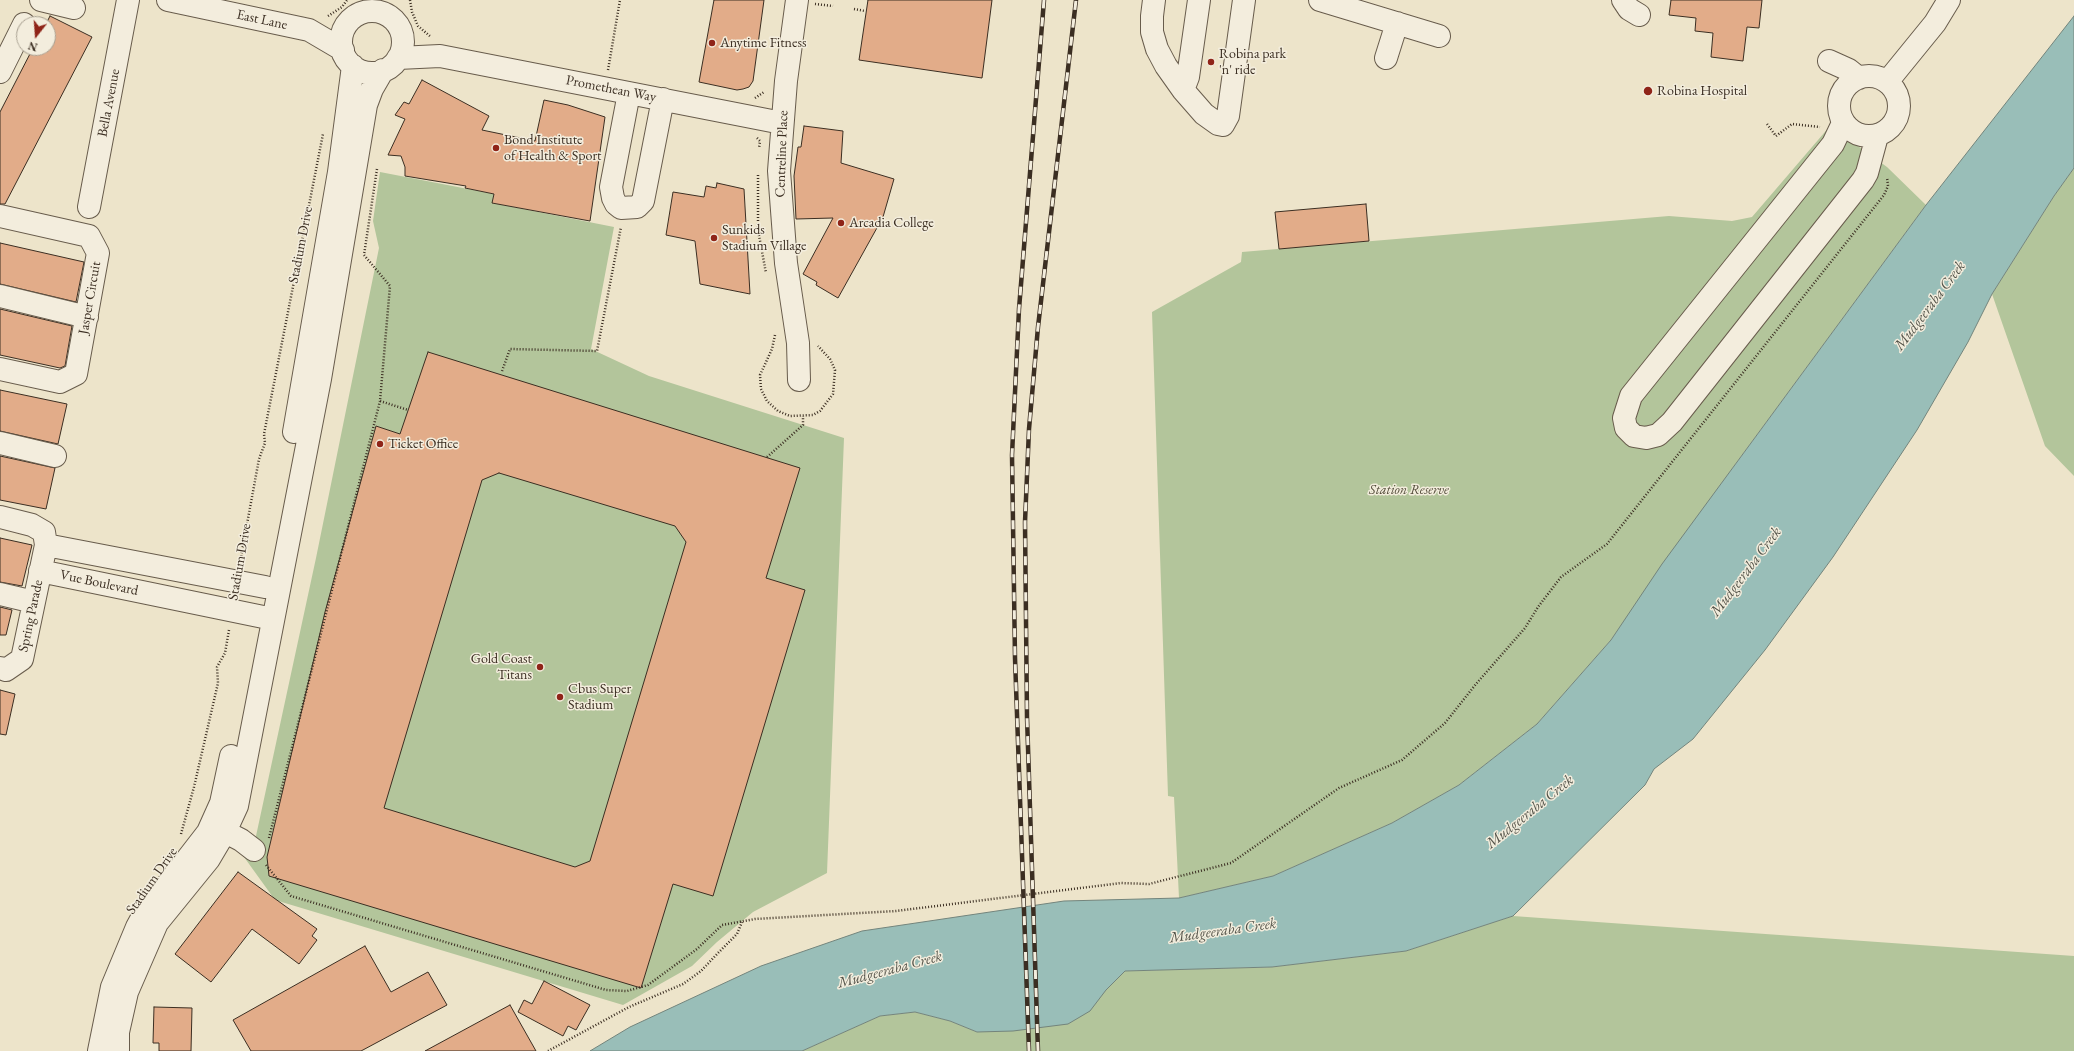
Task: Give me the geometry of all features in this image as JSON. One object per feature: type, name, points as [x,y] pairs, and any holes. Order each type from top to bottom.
[{"type":"street","points":[[28,16],[36,0]]},
{"type":"street","points":[[41,0],[74,8]]},
{"type":"street","name":"Bella Avenue","points":[[89,207],[128,0]]},
{"type":"street","name":"East Lane","points":[[168,0],[309,30]]},
{"type":"street","points":[[390,0],[399,28],[402,46],[391,64]]},
{"type":"street","points":[[1154,0],[1152,32],[1157,49],[1166,66],[1182,90],[1213,121],[1223,124],[1226,122],[1229,110],[1244,0]]},
{"type":"street","points":[[1182,90],[1188,77],[1200,0]]},
{"type":"street","points":[[1320,0],[1439,36]]},
{"type":"street","points":[[1623,0],[1629,9],[1639,15],[1633,0]]},
{"type":"street","points":[[1887,82],[1934,23],[1949,0]]},
{"type":"street","name":"Centreline Place","points":[[799,380],[798,343],[781,219],[779,171],[782,123],[803,1]]},
{"type":"street","points":[[309,30],[327,26],[349,11],[380,12],[399,28],[436,47]]},
{"type":"street","points":[[348,58],[341,42],[349,11]]},
{"type":"street","points":[[1386,58],[1397,23]]},
{"type":"street","points":[[309,30],[348,58],[363,71],[373,72],[436,47]]},
{"type":"street","points":[[0,72],[16,40]]},
{"type":"street","name":"Promethean Way","points":[[436,47],[629,93],[782,123]]},
{"type":"street","name":"Stadium Drive","points":[[266,618],[265,586],[306,370],[339,172],[348,58]]},
{"type":"street","points":[[1841,93],[1829,61],[1849,70],[1859,78]]},
{"type":"street","name":"Stadium Drive","points":[[99,1051],[112,987],[143,916],[204,837],[218,828],[237,806],[266,618],[321,372],[366,105],[372,89],[391,64]]},
{"type":"street","points":[[1840,129],[1850,130],[1867,137],[1877,136],[1886,132],[1893,125],[1898,116],[1900,106],[1898,96],[1893,87],[1876,76],[1865,76],[1847,85],[1841,93],[1838,104],[1840,129],[1631,396],[1624,418],[1624,423],[1634,436],[1646,438],[1663,432],[1863,180],[1871,161],[1877,136]]},
{"type":"street","points":[[629,93],[611,187],[613,198],[616,204],[621,208],[637,207],[643,201],[663,99]]},
{"type":"street","name":"Jasper Circuit","points":[[0,216],[89,236],[98,253],[76,374],[60,382],[0,369]]},
{"type":"street","points":[[0,296],[86,317]]},
{"type":"street","points":[[0,443],[55,456]]},
{"type":"street","points":[[0,517],[32,525],[44,532],[46,545]]},
{"type":"street","name":"Vue Boulevard","points":[[46,545],[265,586]]},
{"type":"street","name":"Spring Parade","points":[[0,668],[6,670],[22,659],[46,545]]},
{"type":"street","name":"Vue Boulevard","points":[[158,595],[162,567]]},
{"type":"street","name":"Vue Boulevard","points":[[40,571],[266,618]]},
{"type":"street","points":[[0,594],[34,602]]},
{"type":"street","points":[[218,828],[241,840],[261,845]]},
{"type":"street","name":"Stadium Drive","points":[[118,1051],[118,1032],[127,992],[157,922],[209,859],[218,828]]},
{"type":"path","points":[[410,0],[412,12],[418,26],[436,47]]},
{"type":"path","points":[[607,72],[620,0]]},
{"type":"path","points":[[803,1],[833,6]]},
{"type":"path","points":[[854,9],[865,11]]},
{"type":"path","points":[[1767,124],[1776,136],[1793,124],[1840,129]]},
{"type":"path","name":"Stadium Drive","points":[[236,581],[259,459],[265,443],[264,434],[323,130]]},
{"type":"path","points":[[754,134],[760,141]]},
{"type":"path","points":[[378,164],[364,255],[390,286],[380,401],[261,845],[291,896],[606,990],[627,991],[648,985],[697,949],[722,925],[755,919],[896,911],[1121,884],[1150,884],[1231,863],[1339,788],[1402,760],[1445,723],[1476,684],[1525,628],[1538,607],[1561,577],[1607,544],[1884,195],[1888,186],[1886,175],[1871,161]]},
{"type":"path","points":[[615,222],[629,226]]},
{"type":"path","points":[[502,371],[510,349],[597,351],[622,225]]},
{"type":"path","points":[[380,401],[408,410]]},
{"type":"path","points":[[766,457],[803,425],[803,416]]},
{"type":"path","name":"Stadium Drive","points":[[179,840],[194,787],[218,683],[217,667],[225,653],[230,634],[228,625],[231,610]]},
{"type":"path","points":[[548,1051],[629,1007],[683,984],[701,971],[737,934],[742,922]]},
{"type":"green space","name":"Station Reserve","points":[[1830,126],[1887,167],[1926,205],[1740,458],[1611,640],[1537,724],[1459,785],[1392,823],[1273,876],[1179,898],[1174,797],[1168,796],[1152,312],[1241,262],[1242,252],[1669,216],[1732,221],[1752,217]]},
{"type":"green space","points":[[2074,168],[2074,476],[2045,446],[1992,294],[2054,196]]},
{"type":"green space","name":"Cbus Super Stadium","points":[[380,172],[494,194],[493,203],[614,227],[591,349],[649,376],[844,438],[827,873],[753,912],[717,942],[692,966],[623,1005],[275,900],[244,857],[256,836],[316,558],[379,248],[373,221]]},
{"type":"green space","points":[[1513,916],[2074,956],[2074,1051],[802,1051],[880,1016],[915,1012],[950,1021],[977,1032],[1106,990],[1125,971],[1272,967],[1406,951]]},
{"type":"water","name":"Mudgeeraba Creek","points":[[2074,16],[2074,168],[2054,196],[1992,294],[1968,342],[1917,430],[1833,557],[1765,650],[1693,739],[1654,769],[1645,785],[1513,916],[1406,951],[1272,967],[1125,971],[1106,990],[1090,1011],[1068,1024],[1013,1031],[977,1032],[950,1021],[915,1012],[880,1016],[802,1051],[590,1051],[630,1027],[761,966],[862,931],[1064,901],[1179,898],[1273,876],[1392,823],[1459,785],[1537,724],[1611,640],[1662,564],[1926,205]]},
{"type":"building","points":[[714,0],[764,0],[753,81],[749,87],[737,90],[699,82]]},
{"type":"building","points":[[868,0],[992,0],[982,78],[859,60]]},
{"type":"building","points":[[1671,0],[1762,0],[1759,28],[1747,27],[1743,61],[1711,57],[1713,33],[1695,31],[1696,18],[1669,15]]},
{"type":"building","points":[[56,19],[92,37],[5,204],[0,204],[0,112],[29,56],[56,56]]},
{"type":"building","name":"Bond Institute of Health & Sport","points":[[422,80],[489,116],[482,130],[535,141],[544,100],[568,105],[605,117],[590,221],[492,203],[494,194],[465,188],[466,186],[405,176],[405,167],[401,156],[388,155],[405,119],[395,115],[404,102],[409,104]]},
{"type":"building","points":[[804,126],[843,131],[841,163],[894,179],[883,217],[838,298],[816,285],[817,282],[803,274],[833,218],[796,219],[794,176],[798,147],[801,147]]},
{"type":"building","name":"Sunkids Stadium Village","points":[[717,183],[744,189],[750,294],[700,284],[695,241],[666,235],[673,192],[704,197],[706,186],[716,188]]},
{"type":"building","points":[[1366,204],[1369,241],[1279,249],[1275,212]]},
{"type":"building","points":[[0,243],[84,262],[76,302],[0,284]]},
{"type":"building","points":[[0,309],[72,326],[65,366],[60,368],[0,355]]},
{"type":"building","points":[[428,352],[800,468],[766,578],[805,590],[713,896],[673,884],[641,988],[269,876],[267,857],[325,612],[376,426],[400,434]],"holes":[[[499,473],[675,526],[686,542],[590,861],[575,867],[384,808],[482,480]]]},
{"type":"building","points":[[0,390],[67,404],[58,444],[0,431]]},
{"type":"building","points":[[0,456],[55,468],[46,509],[0,500]]},
{"type":"building","points":[[0,538],[32,545],[22,586],[0,582]]},
{"type":"building","points":[[0,607],[12,610],[6,635],[0,635]]},
{"type":"building","points":[[0,690],[15,694],[6,735],[0,734]]},
{"type":"building","points":[[238,872],[317,929],[312,936],[317,940],[299,964],[252,929],[211,982],[175,954]]},
{"type":"building","points":[[365,946],[391,992],[428,972],[447,1005],[361,1051],[251,1051],[233,1020]]},
{"type":"building","points":[[544,981],[590,1005],[576,1030],[568,1026],[563,1036],[518,1012],[524,1000],[532,1004]]},
{"type":"building","points":[[510,1005],[536,1051],[425,1051]]},
{"type":"building","points":[[154,1007],[192,1008],[191,1051],[159,1051],[159,1043],[153,1043]]},
{"type":"railway","points":[[1029,1051],[1015,658],[1012,455],[1019,309],[1044,0]]},
{"type":"railway","points":[[1038,1051],[1027,717],[1025,522],[1029,429],[1038,327],[1076,0]]},
{"type":"place","name":"Anytime Fitness","points":[[712,43]]},
{"type":"place","name":"Robina park 'n' ride","points":[[1211,62]]},
{"type":"place","name":"Robina Hospital","points":[[1648,91]]},
{"type":"place","name":"Bond Institute of Health & Sport","points":[[496,148]]},
{"type":"place","name":"Arcadia College","points":[[841,223]]},
{"type":"place","name":"Sunkids Stadium Village","points":[[714,238]]},
{"type":"place","name":"Ticket Office","points":[[380,444]]},
{"type":"place","name":"Gold Coast Titans","points":[[540,667]]},
{"type":"place","name":"Cbus Super Stadium","points":[[560,697]]}]
